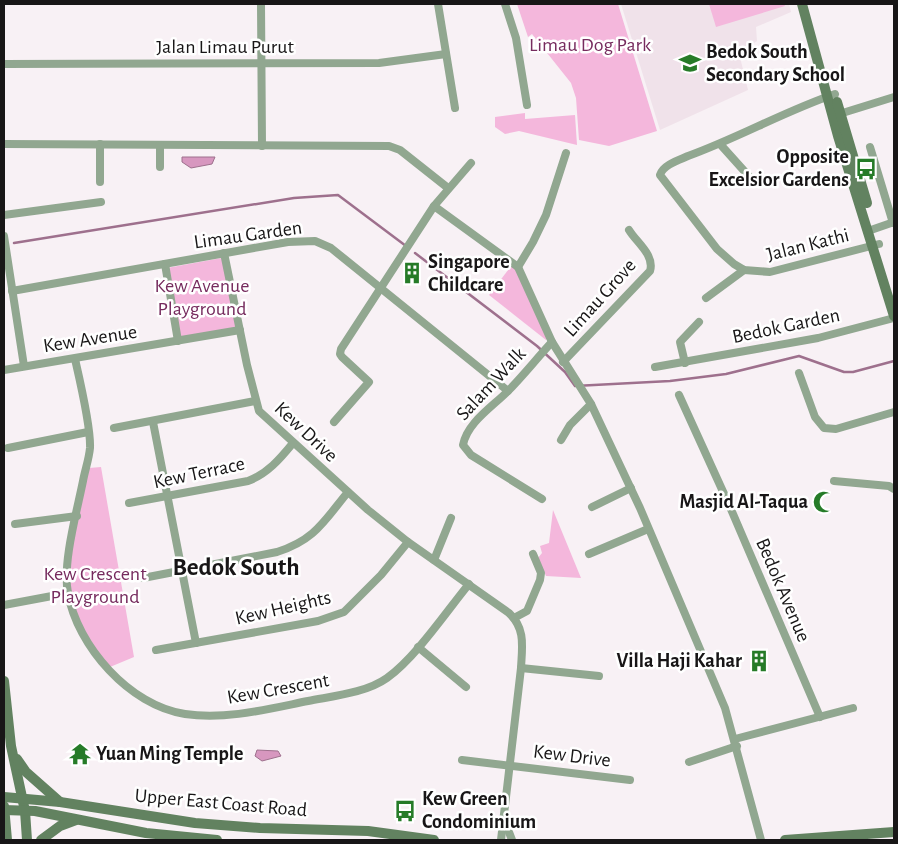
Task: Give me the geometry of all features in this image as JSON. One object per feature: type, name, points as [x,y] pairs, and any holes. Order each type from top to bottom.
[{"type":"main road","points":[[802,4],[838,115],[838,136],[894,292]]},
{"type":"main road","points":[[810,4],[831,95]]},
{"type":"main road","points":[[876,245],[894,317]]},
{"type":"main road","points":[[4,681],[11,746],[25,811],[27,840]]},
{"type":"main road","points":[[11,746],[21,767],[60,802]]},
{"type":"main road","name":"Upper East Coast Road","points":[[4,796],[60,802],[195,823],[260,828],[368,831],[434,840]]},
{"type":"main road","points":[[4,809],[5,840]]},
{"type":"main road","name":"Upper East Coast Road","points":[[4,809],[55,814],[76,820],[146,833],[217,840]]},
{"type":"main road","points":[[41,840],[60,826],[76,820]]},
{"type":"main road","points":[[785,840],[894,832]]},
{"type":"street","points":[[261,4],[262,146]]},
{"type":"street","points":[[438,4],[455,108]]},
{"type":"street","points":[[505,4],[516,38],[528,105]]},
{"type":"street","name":"Jalan Limau Purut","points":[[4,64],[378,63],[446,54]]},
{"type":"street","points":[[756,184],[720,144],[831,95]]},
{"type":"street","points":[[838,115],[894,97]]},
{"type":"street","points":[[4,144],[389,146],[400,150],[448,188]]},
{"type":"street","points":[[100,144],[100,182]]},
{"type":"street","name":"Jalan Kathi","points":[[720,144],[671,164],[663,169],[660,175],[717,248],[734,264],[744,270],[758,273],[770,272],[876,245]]},
{"type":"street","points":[[160,145],[160,167]]},
{"type":"street","points":[[870,148],[893,223],[871,230]]},
{"type":"street","points":[[518,266],[534,242],[546,215],[566,153]]},
{"type":"street","points":[[334,422],[369,382],[340,354],[434,206],[471,163]]},
{"type":"street","points":[[4,215],[101,202]]},
{"type":"street","points":[[434,206],[518,266],[552,342],[591,404],[631,488],[698,642],[736,742],[761,840]]},
{"type":"street","name":"Limau Grove","points":[[563,362],[650,270],[652,261],[628,230]]},
{"type":"street","points":[[5,240],[24,366]]},
{"type":"street","name":"Limau Garden","points":[[12,291],[288,242],[315,241],[331,248],[508,391]]},
{"type":"street","name":"Kew Drive","points":[[224,253],[255,401],[260,411],[348,492],[408,542],[514,618],[522,634],[521,668],[501,840]]},
{"type":"street","points":[[165,264],[178,341]]},
{"type":"street","name":"Jalan Kathi","points":[[706,298],[744,270]]},
{"type":"street","name":"Bedok Garden","points":[[655,367],[818,338],[894,317]]},
{"type":"street","points":[[685,363],[680,342],[698,322]]},
{"type":"street","name":"Kew Avenue","points":[[4,370],[240,330]]},
{"type":"street","name":"Salam Walk","points":[[542,499],[471,455],[463,445],[464,437],[472,426],[508,391],[552,342]]},
{"type":"street","name":"Kew Crescent","points":[[76,359],[90,451],[68,566],[68,593],[82,633],[107,669],[152,702],[185,714],[220,715],[261,711],[354,691],[388,678],[418,647],[469,584]]},
{"type":"street","points":[[799,373],[814,418],[824,428],[832,430],[894,412]]},
{"type":"street","name":"Bedok Avenue","points":[[679,395],[730,507],[820,717]]},
{"type":"street","points":[[114,428],[255,401]]},
{"type":"street","points":[[561,440],[570,426],[591,404]]},
{"type":"street","points":[[153,422],[196,644]]},
{"type":"street","points":[[8,448],[88,432]]},
{"type":"street","name":"Kew Terrace","points":[[128,503],[248,481],[260,476],[293,443]]},
{"type":"street","points":[[834,481],[889,486],[894,489]]},
{"type":"street","points":[[592,507],[631,488]]},
{"type":"street","points":[[143,578],[277,552],[300,544],[310,536],[348,492]]},
{"type":"street","points":[[15,524],[77,516]]},
{"type":"street","points":[[434,560],[451,518]]},
{"type":"street","points":[[589,554],[648,529]]},
{"type":"street","name":"Kew Heights","points":[[156,650],[318,621],[344,612],[381,575],[408,542]]},
{"type":"street","points":[[514,618],[527,611],[540,580],[541,573],[533,554]]},
{"type":"street","points":[[4,605],[68,593]]},
{"type":"street","points":[[418,647],[466,687]]},
{"type":"street","points":[[521,668],[599,676]]},
{"type":"street","points":[[689,762],[736,742],[853,708]]},
{"type":"street","name":"Kew Drive","points":[[462,760],[630,780]]},
{"type":"street","name":"Kew Drive","points":[[504,819],[512,840]]},
{"type":"shaded area","name":"Bedok South Secondary School","points":[[621,4],[789,4],[791,12],[756,27],[757,41],[739,53],[748,90],[660,130]]},
{"type":"shaded area","points":[[182,157],[215,157],[212,164],[191,168],[182,162]]},
{"type":"shaded area","points":[[257,750],[278,751],[281,756],[262,761],[255,756]]},
{"type":"green space","name":"Limau Dog Park","points":[[517,4],[618,4],[657,131],[609,146],[579,140],[576,98],[571,83],[532,34],[528,37]]},
{"type":"green space","points":[[709,4],[784,4],[785,6],[716,27]]},
{"type":"green space","points":[[525,113],[525,119],[575,115],[577,145],[519,131],[505,134],[495,127],[495,117]]},
{"type":"green space","name":"Kew Avenue Playground","points":[[227,257],[237,327],[179,338],[167,268]]},
{"type":"green space","points":[[512,265],[517,269],[549,336],[546,340],[489,295]]},
{"type":"green space","name":"Kew Crescent Playground","points":[[101,467],[134,657],[110,667],[90,642],[75,613],[69,579],[75,530],[89,468]]},
{"type":"green space","points":[[553,510],[581,578],[546,576],[538,558],[542,553],[540,546],[549,543]]},
{"type":"waterway","points":[[14,243],[294,198],[338,195],[406,246]]},
{"type":"waterway","points":[[415,253],[537,346],[565,372],[575,386],[670,381],[726,374],[799,356],[844,372],[853,372],[894,361]]},
{"type":"place","name":"Bedok South Secondary School","points":[[690,63]]},
{"type":"place","name":"Opposite Excelsior Gardens","points":[[866,169]]},
{"type":"place","name":"Singapore Childcare","points":[[412,273]]},
{"type":"place","name":"Masjid Al-Taqua","points":[[824,502]]},
{"type":"place","name":"Villa Haji Kahar","points":[[759,661]]},
{"type":"place","name":"Yuan Ming Temple","points":[[80,754]]},
{"type":"place","name":"Kew Green Condominium","points":[[405,811]]},
{"type":"district","name":"Bedok South","points":[[236,567]]}]
